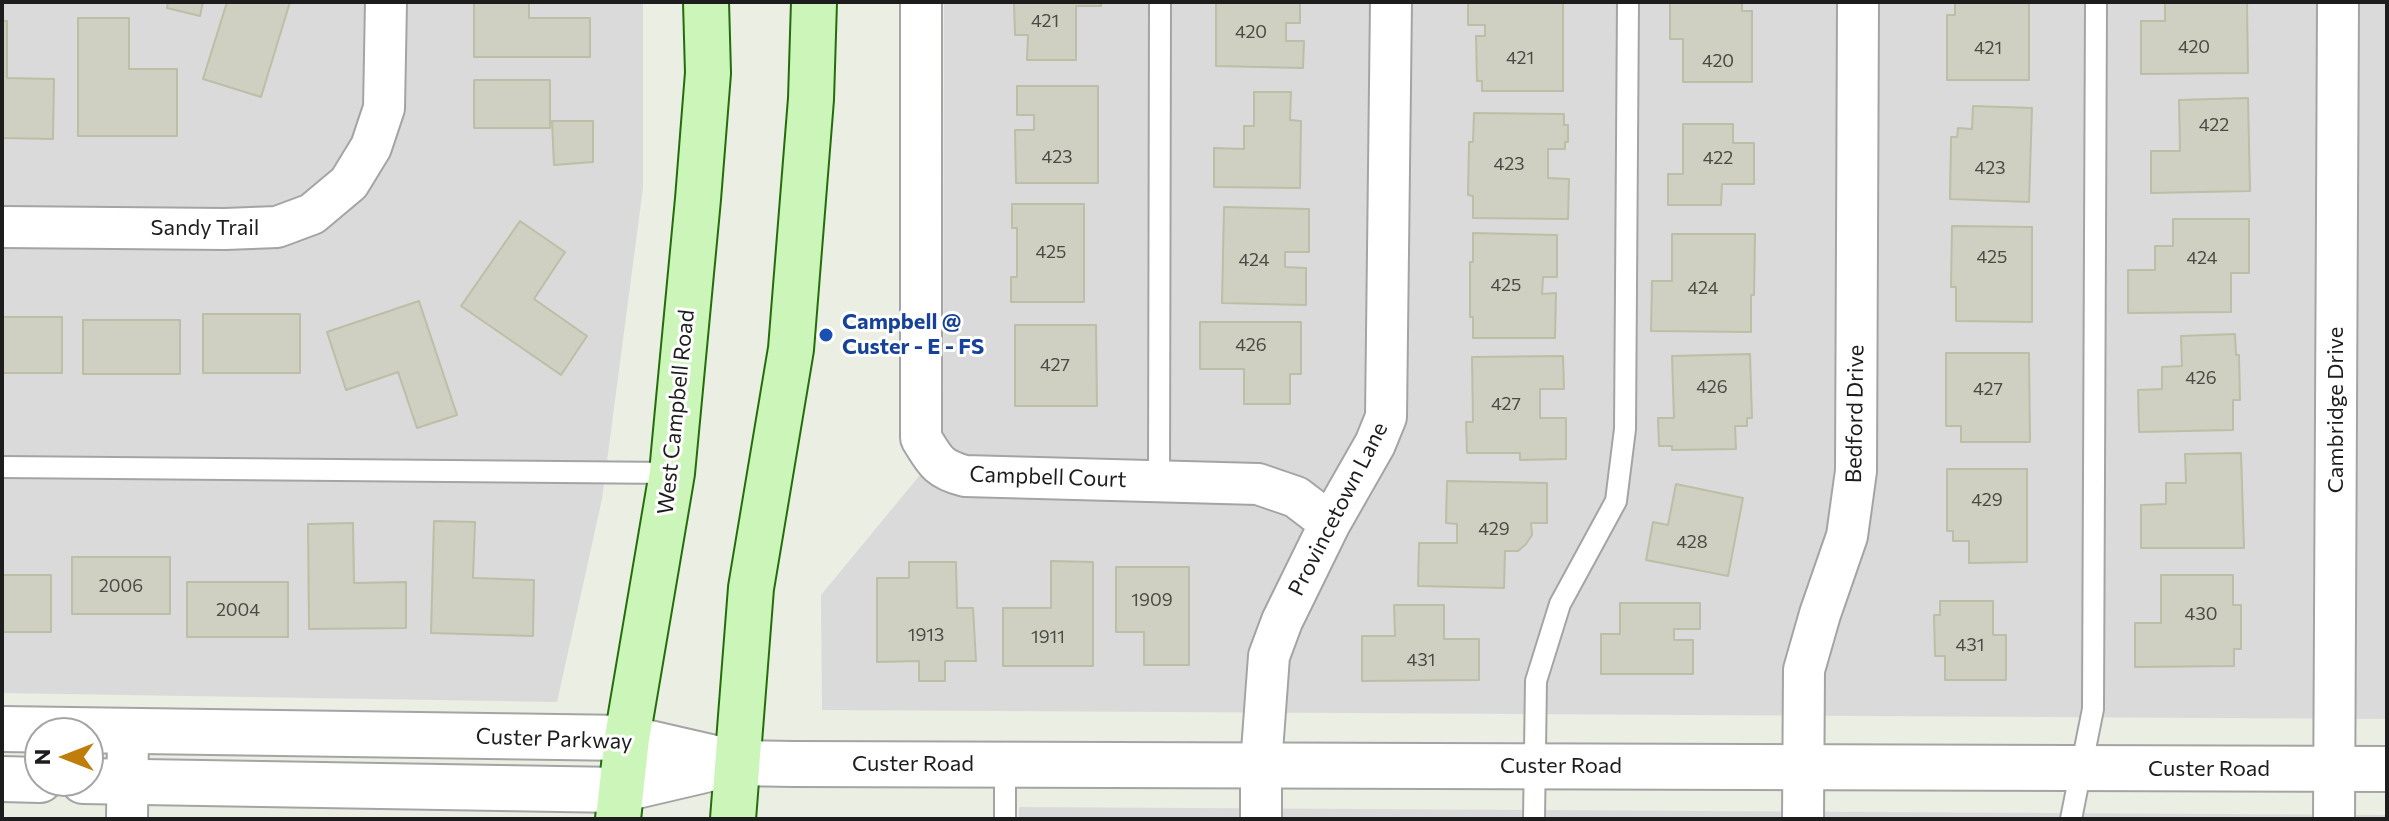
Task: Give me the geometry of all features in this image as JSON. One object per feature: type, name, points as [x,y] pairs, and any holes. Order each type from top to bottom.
[{"type":"main road","name":"West Campbell Road","points":[[619,804],[627,738],[672,473],[708,73],[706,2]]},
{"type":"main road","points":[[733,819],[751,588],[791,349],[811,99],[814,2]]},
{"type":"street","name":"Sandy Trail","points":[[2,227],[264,228],[277,227],[312,214],[349,183],[371,147],[384,108],[386,2]]},
{"type":"street","name":"Campbell Court","points":[[921,2],[921,438],[937,465],[965,476],[1258,484],[1296,497],[1330,523]]},
{"type":"street","name":"Provincetown Lane","points":[[1261,819],[1261,765],[1269,656],[1282,621],[1330,523],[1375,444],[1386,417],[1391,2]]},
{"type":"street","name":"Bedford Drive","points":[[1803,819],[1804,670],[1847,536],[1856,471],[1858,2]]},
{"type":"street","name":"Cambridge Drive","points":[[2334,819],[2338,2]]},
{"type":"street","name":"Custer Parkway","points":[[2,729],[627,738],[736,763]]},
{"type":"street","points":[[127,800],[128,730]]},
{"type":"street","name":"Custer Parkway","points":[[104,790],[127,800],[619,804],[736,763]]},
{"type":"street","name":"Custer Road","points":[[736,763],[2387,769]]},
{"type":"street","points":[[2,779],[24,780]]},
{"type":"lane","points":[[1159,480],[1160,2]]},
{"type":"lane","points":[[1534,819],[1536,681],[1560,604],[1616,501],[1625,429],[1628,2]]},
{"type":"lane","points":[[2071,819],[2093,709],[2096,2]]},
{"type":"lane","points":[[2,467],[672,473]]},
{"type":"lane","points":[[1005,764],[1005,819]]},
{"type":"shaded area","points":[[2,2],[643,2],[643,188],[602,499],[557,702],[2,693]]},
{"type":"shaded area","points":[[944,2],[2387,2],[2387,719],[822,710],[821,595],[943,447]]},
{"type":"shaded area","points":[[1019,807],[2387,815],[2387,819],[1019,819]]},
{"type":"building","points":[[168,2],[203,2],[200,16],[167,8]]},
{"type":"building","points":[[227,2],[290,2],[261,97],[203,79]]},
{"type":"building","points":[[474,2],[529,2],[529,18],[590,18],[590,57],[474,57]]},
{"type":"building","points":[[1014,2],[1101,2],[1101,6],[1076,6],[1076,60],[1027,60],[1028,35],[1015,35]]},
{"type":"building","points":[[1216,2],[1300,2],[1300,23],[1286,23],[1286,41],[1304,41],[1303,68],[1216,66]]},
{"type":"building","points":[[1468,2],[1563,2],[1563,91],[1482,91],[1482,81],[1477,81],[1476,36],[1485,36],[1485,25],[1468,25]]},
{"type":"building","points":[[1670,2],[1742,2],[1742,11],[1752,11],[1752,82],[1683,82],[1683,39],[1670,39]]},
{"type":"building","points":[[1955,2],[2029,2],[2029,80],[1947,80],[1947,15],[1955,15]]},
{"type":"building","points":[[2165,2],[2247,2],[2248,73],[2141,74],[2141,21],[2165,21]]},
{"type":"building","points":[[78,18],[129,18],[129,69],[177,69],[177,136],[78,136]]},
{"type":"building","points":[[2,21],[7,21],[7,78],[54,79],[53,139],[2,138]]},
{"type":"building","points":[[474,80],[550,80],[550,128],[474,128]]},
{"type":"building","points":[[1017,86],[1098,86],[1098,183],[1016,183],[1015,130],[1034,130],[1034,115],[1017,115]]},
{"type":"building","points":[[1254,92],[1291,92],[1290,120],[1301,121],[1300,188],[1214,187],[1214,148],[1244,149],[1244,126],[1254,126]]},
{"type":"building","points":[[2248,98],[2250,191],[2151,193],[2151,151],[2180,151],[2179,100]]},
{"type":"building","points":[[1973,106],[2032,108],[2029,202],[1950,199],[1951,137],[1957,137],[1958,128],[1972,129]]},
{"type":"building","points":[[1474,113],[1564,114],[1564,125],[1568,125],[1568,142],[1565,142],[1565,149],[1548,149],[1548,178],[1569,179],[1568,219],[1473,218],[1473,196],[1468,195],[1469,142],[1473,142]]},
{"type":"building","points":[[552,121],[593,121],[593,162],[554,165]]},
{"type":"building","points":[[1683,124],[1733,124],[1733,143],[1754,143],[1754,184],[1722,184],[1721,205],[1668,205],[1668,174],[1683,174]]},
{"type":"building","points":[[1012,204],[1084,204],[1084,302],[1011,302],[1011,277],[1017,277],[1017,228],[1012,228]]},
{"type":"building","points":[[1224,207],[1309,209],[1309,252],[1285,252],[1285,267],[1306,268],[1306,305],[1222,303]]},
{"type":"building","points":[[2173,219],[2249,219],[2249,273],[2231,273],[2231,312],[2128,313],[2128,270],[2155,270],[2155,246],[2173,246]]},
{"type":"building","points":[[520,221],[565,252],[534,299],[587,336],[561,375],[461,306]]},
{"type":"building","points":[[1952,226],[2032,227],[2032,322],[1956,321],[1956,287],[1951,287]]},
{"type":"building","points":[[1473,233],[1557,235],[1557,277],[1543,277],[1542,294],[1556,293],[1555,338],[1473,338],[1470,262],[1473,262]]},
{"type":"building","points":[[1672,234],[1755,234],[1751,332],[1651,331],[1652,281],[1672,281]]},
{"type":"building","points":[[419,301],[457,415],[417,428],[398,372],[346,390],[327,332]]},
{"type":"building","points":[[203,314],[300,314],[300,373],[203,373]]},
{"type":"building","points":[[2,317],[62,317],[62,373],[2,373]]},
{"type":"building","points":[[83,320],[180,320],[180,374],[83,374]]},
{"type":"building","points":[[1200,322],[1301,322],[1301,374],[1290,374],[1290,404],[1244,404],[1244,369],[1200,369]]},
{"type":"building","points":[[1015,325],[1096,325],[1097,406],[1015,406]]},
{"type":"building","points":[[2235,334],[2236,355],[2239,355],[2240,400],[2233,400],[2233,430],[2139,432],[2138,390],[2162,389],[2162,367],[2182,366],[2181,336]]},
{"type":"building","points":[[1946,353],[2029,353],[2030,442],[1961,442],[1961,426],[1946,426]]},
{"type":"building","points":[[1750,354],[1752,418],[1747,418],[1747,426],[1735,426],[1736,449],[1672,450],[1672,446],[1659,446],[1658,418],[1674,418],[1672,356]]},
{"type":"building","points":[[1563,356],[1564,389],[1540,389],[1540,418],[1566,418],[1566,459],[1520,460],[1520,453],[1467,453],[1466,422],[1473,422],[1472,357]]},
{"type":"building","points":[[2241,453],[2244,548],[2141,548],[2141,505],[2166,504],[2166,483],[2186,483],[2185,454]]},
{"type":"building","points":[[1947,469],[2027,469],[2027,562],[1969,563],[1969,541],[1953,541],[1953,531],[1947,531]]},
{"type":"building","points":[[1447,481],[1547,483],[1547,523],[1531,523],[1532,535],[1526,544],[1518,551],[1505,551],[1504,588],[1418,586],[1419,543],[1457,543],[1457,524],[1446,523]]},
{"type":"building","points":[[1676,484],[1743,498],[1728,576],[1646,560],[1653,522],[1668,525]]},
{"type":"building","points":[[434,521],[475,522],[473,578],[534,580],[533,636],[431,633]]},
{"type":"building","points":[[353,523],[354,583],[406,582],[406,628],[309,629],[308,524]]},
{"type":"building","points":[[72,557],[170,557],[170,614],[72,614]]},
{"type":"building","points":[[1051,561],[1093,562],[1093,666],[1003,666],[1003,608],[1051,608]]},
{"type":"building","points":[[909,562],[956,562],[957,608],[973,608],[976,661],[945,661],[945,681],[919,681],[919,661],[877,662],[877,578],[909,578]]},
{"type":"building","points":[[1116,567],[1189,567],[1189,665],[1144,665],[1144,632],[1116,632]]},
{"type":"building","points":[[2,575],[51,575],[51,632],[2,632]]},
{"type":"building","points":[[2161,575],[2233,575],[2233,605],[2241,605],[2241,649],[2234,649],[2234,666],[2135,667],[2135,623],[2161,623]]},
{"type":"building","points":[[187,582],[288,582],[288,637],[187,637]]},
{"type":"building","points":[[1940,601],[1993,601],[1993,635],[2006,635],[2006,680],[1945,680],[1945,656],[1935,656],[1934,615],[1940,615]]},
{"type":"building","points":[[1620,603],[1700,603],[1700,629],[1674,629],[1674,640],[1693,640],[1693,674],[1601,674],[1601,634],[1620,634]]},
{"type":"building","points":[[1394,605],[1444,605],[1444,639],[1479,639],[1479,680],[1362,681],[1362,636],[1395,636]]},
{"type":"place","name":"Campbell @ Custer - E - FS","points":[[826,335]]}]
